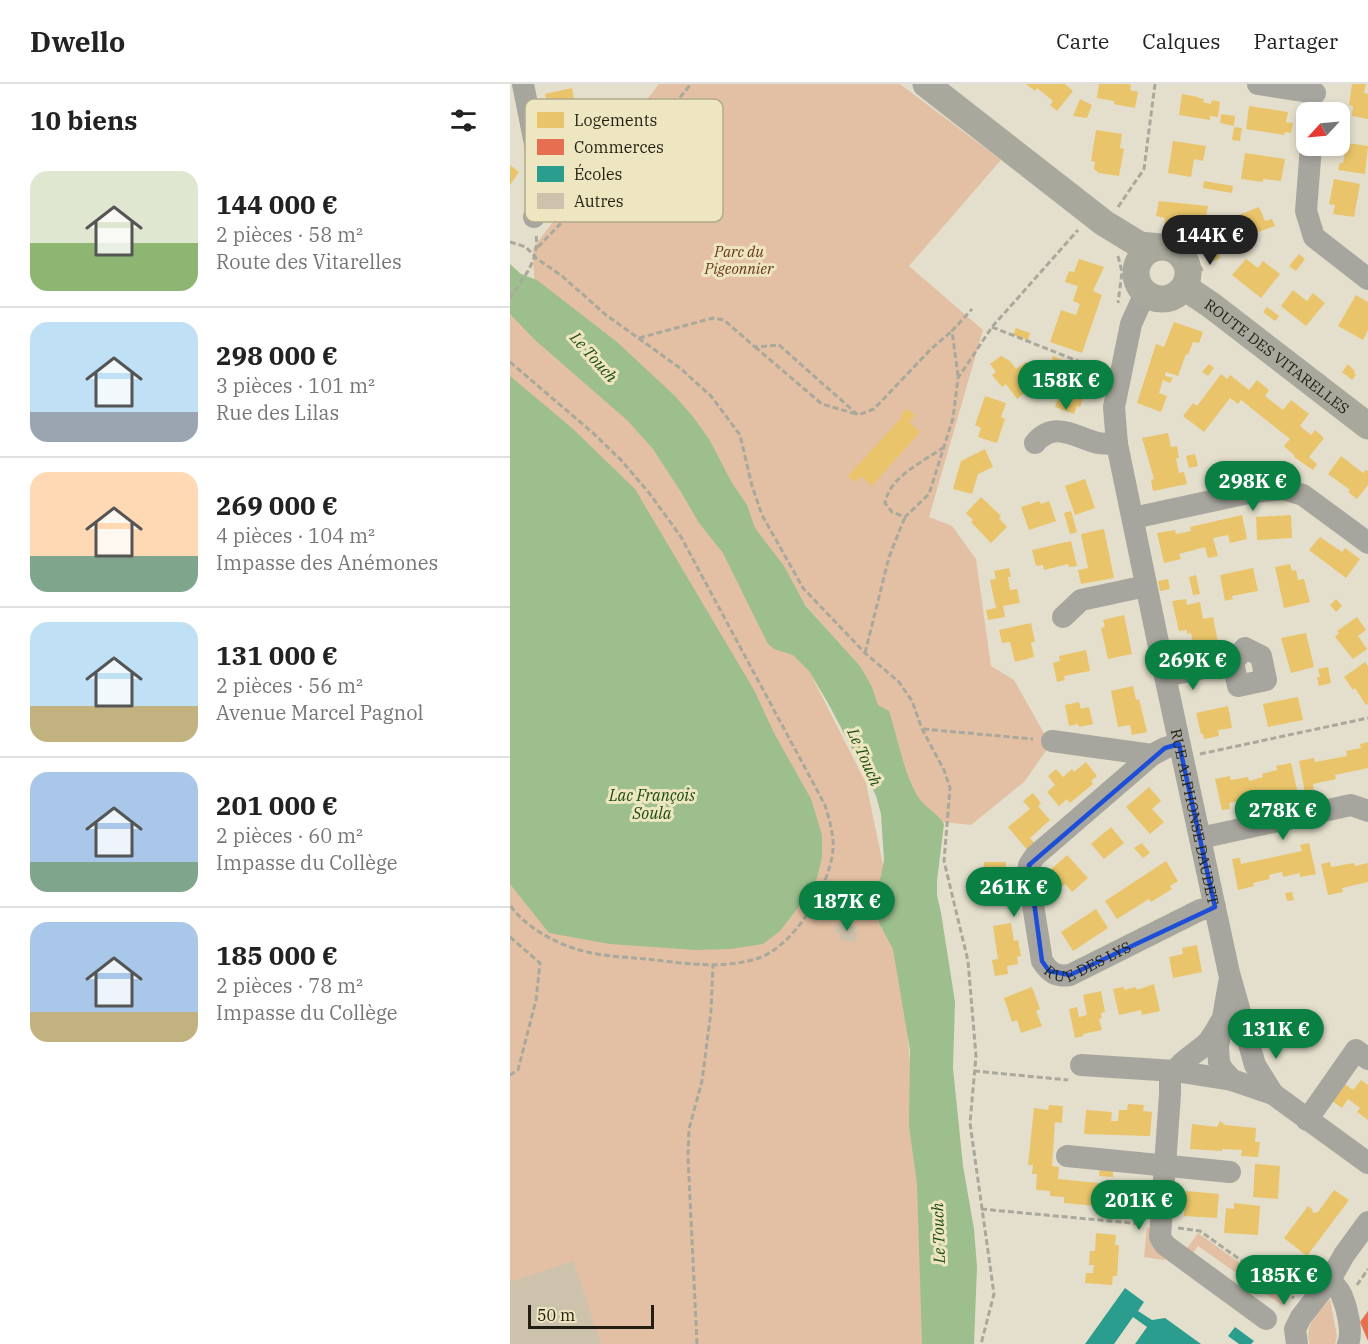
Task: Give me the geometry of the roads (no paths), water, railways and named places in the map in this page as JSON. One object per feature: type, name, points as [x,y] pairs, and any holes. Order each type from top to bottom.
[{"type":"main road","points":[[926,84],[1104,223],[1140,245],[1160,247],[1170,248],[1178,252],[1185,260],[1188,278],[1177,295],[1168,299],[1149,296],[1140,288],[1136,277],[1137,265],[1143,255],[1150,249],[1160,247]]},
{"type":"main road","points":[[1104,223],[1137,265]]},
{"type":"main road","name":"ROUTE DES VITARELLES","points":[[1184,287],[1211,305],[1368,426]]},
{"type":"street","points":[[524,84],[527,99]]},
{"type":"street","points":[[1258,84],[1316,97]]},
{"type":"street","points":[[1310,156],[1306,211],[1314,237],[1368,279]]},
{"type":"street","name":"RUE ALPHONSE DAUDET","points":[[1149,296],[1141,302],[1131,324],[1114,407],[1117,444],[1229,973],[1256,1065],[1273,1094]]},
{"type":"street","points":[[1035,443],[1042,435],[1052,431],[1064,432],[1100,444],[1117,444]]},
{"type":"street","points":[[1133,518],[1253,492],[1284,489],[1303,495],[1368,543]]},
{"type":"street","points":[[1063,617],[1081,600],[1146,585]]},
{"type":"street","points":[[1165,676],[1233,662]]},
{"type":"street","name":"RUE DES LYS","points":[[1052,741],[1152,754]]},
{"type":"street","name":"RUE DES LYS","points":[[1181,751],[1165,748],[1152,754],[1035,856],[1029,865],[1028,874],[1042,961],[1049,972],[1059,976],[1070,975],[1200,910],[1215,907]]},
{"type":"street","points":[[1200,838],[1351,805],[1368,811]]},
{"type":"street","points":[[1221,1075],[1218,1047],[1220,1023],[1227,999],[1229,973]]},
{"type":"street","points":[[1220,1023],[1209,1041],[1182,1061],[1173,1071],[1159,1226],[1160,1238],[1165,1245],[1266,1319]]},
{"type":"street","points":[[1221,1075],[1248,1041]]},
{"type":"street","points":[[1307,1120],[1356,1050],[1368,1059]]},
{"type":"street","points":[[1077,1073],[1173,1071],[1221,1075],[1273,1094],[1368,1163]]},
{"type":"street","points":[[1066,1156],[1230,1172]]},
{"type":"street","points":[[1297,1344],[1295,1329],[1300,1317],[1330,1280],[1344,1255],[1368,1222]]},
{"type":"street","points":[[1330,1280],[1342,1295],[1349,1327],[1350,1341],[1348,1344]]},
{"type":"water","name":"Le Touch","points":[[510,264],[521,274],[537,280],[617,342],[675,396],[694,418],[709,439],[732,483],[747,505],[755,528],[784,566],[805,605],[860,666],[872,687],[878,705],[889,711],[913,787],[921,801],[944,824],[937,895],[955,1002],[953,1068],[963,1166],[974,1229],[977,1267],[974,1344],[922,1344],[917,1184],[909,1126],[910,1050],[893,949],[879,923],[875,892],[884,860],[881,814],[876,796],[809,671],[793,655],[774,649],[768,644],[723,553],[699,523],[653,449],[628,421],[535,340],[510,314]]},
{"type":"water","name":"Lac François Soula","points":[[510,376],[572,428],[635,489],[754,690],[774,733],[811,799],[822,835],[822,857],[817,878],[780,931],[763,944],[731,949],[696,950],[610,944],[549,933],[510,884]]},
{"type":"park label","name":"Parc du Pigeonnier","points":[[739,260]]}]
